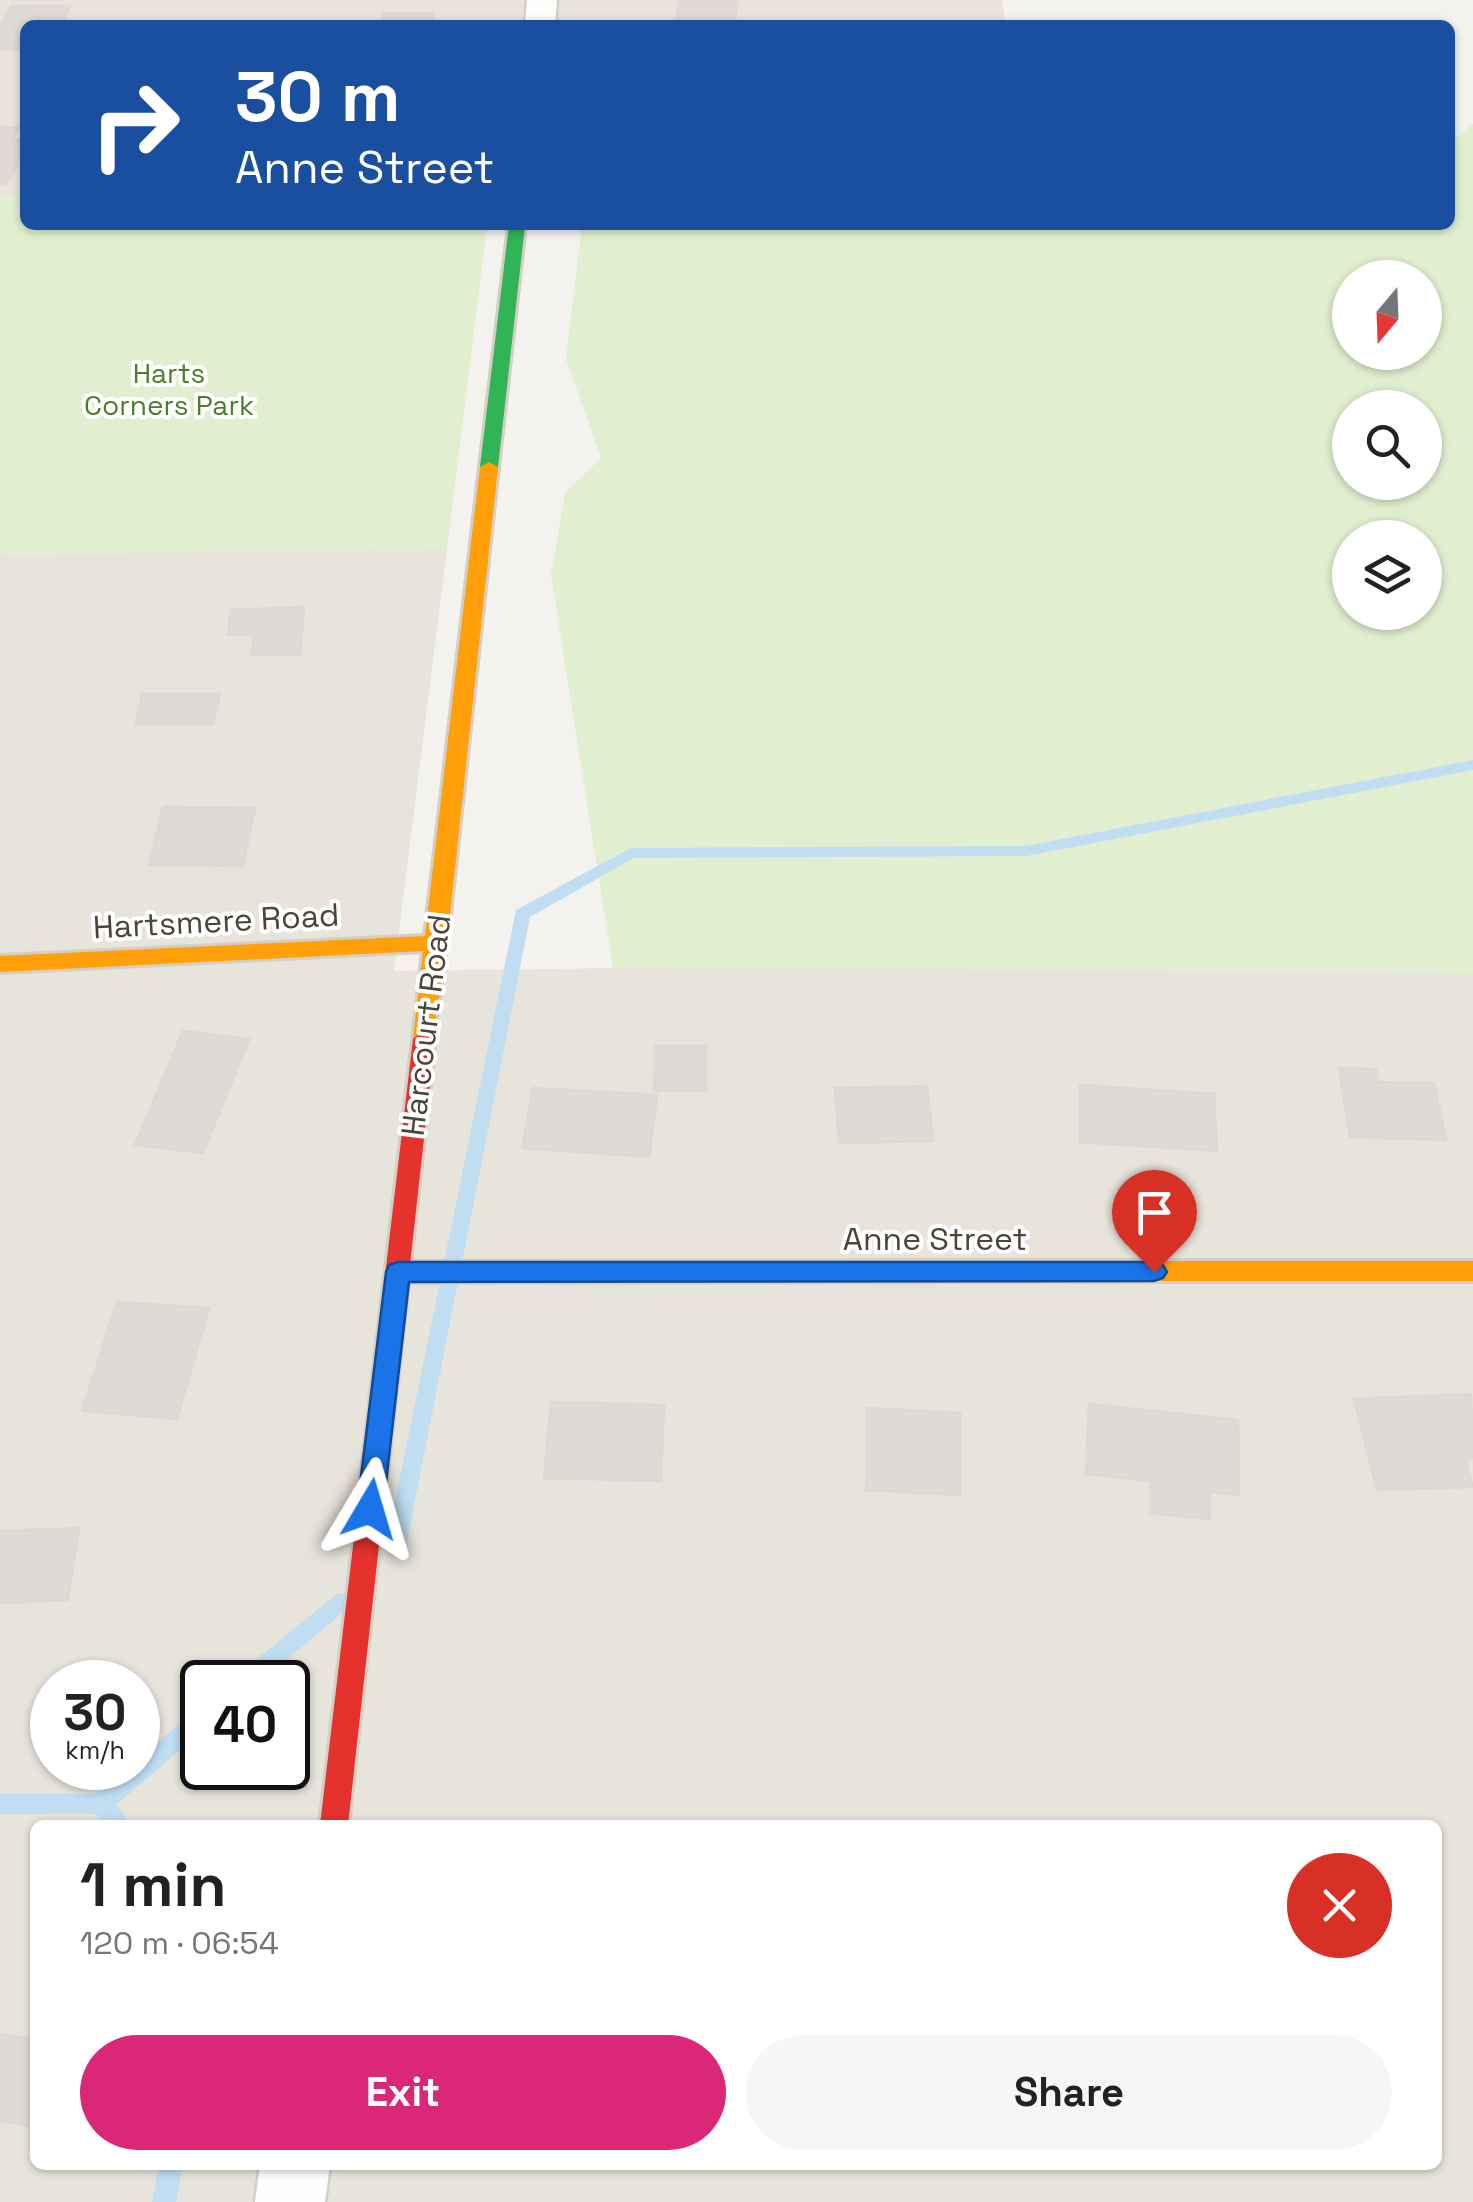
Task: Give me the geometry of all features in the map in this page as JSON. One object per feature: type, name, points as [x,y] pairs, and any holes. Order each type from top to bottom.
[{"type":"street","name":"Harcourt Road","points":[[335,1820],[516,230]]},
{"type":"street","name":"Hartsmere Road","points":[[0,964],[436,944]]},
{"type":"street","name":"Anne Street","points":[[398,1272],[1473,1272]]},
{"type":"street","points":[[290,2202],[293,2170]]},
{"type":"shaded area","points":[[0,0],[1002,0],[1005,20],[20,20],[20,196],[0,197]]},
{"type":"shaded area","points":[[447,549],[394,971],[1473,957],[1473,2202],[0,2202],[0,555]]},
{"type":"green space","points":[[1473,124],[1473,973],[613,968],[551,575],[565,493],[601,458],[566,359],[581,230],[1455,230],[1455,139]]},
{"type":"green space","name":"Harts Corners Park","points":[[20,196],[20,230],[486,230],[447,549],[0,555],[0,197]]},
{"type":"building","points":[[679,0],[737,0],[735,20],[677,20]]},
{"type":"building","points":[[11,6],[70,6],[64,20],[20,20],[20,49],[0,49],[0,29]]},
{"type":"building","points":[[384,13],[433,13],[432,20],[383,20]]},
{"type":"building","points":[[0,127],[19,128],[12,139],[20,140],[20,161],[6,184],[0,183]]},
{"type":"building","points":[[304,607],[300,654],[252,655],[254,634],[228,635],[231,610]]},
{"type":"building","points":[[142,694],[220,694],[213,724],[136,724]]},
{"type":"building","points":[[163,807],[255,808],[243,866],[149,865]]},
{"type":"building","points":[[183,1031],[249,1039],[203,1153],[135,1145]]},
{"type":"building","points":[[655,1046],[706,1046],[706,1091],[654,1091]]},
{"type":"building","points":[[1339,1068],[1376,1069],[1378,1082],[1434,1083],[1446,1140],[1350,1137]]},
{"type":"building","points":[[1080,1085],[1214,1094],[1217,1151],[1080,1142]]},
{"type":"building","points":[[927,1086],[933,1141],[839,1143],[835,1088]]},
{"type":"building","points":[[533,1088],[657,1095],[649,1157],[522,1148]]},
{"type":"building","points":[[117,1302],[209,1308],[177,1419],[82,1411]]},
{"type":"building","points":[[1471,1394],[1473,1458],[1465,1458],[1473,1487],[1377,1490],[1354,1399]]},
{"type":"building","points":[[551,1402],[664,1405],[661,1481],[544,1478]]},
{"type":"building","points":[[1089,1404],[1238,1420],[1239,1495],[1210,1492],[1210,1519],[1151,1513],[1151,1481],[1086,1474]]},
{"type":"building","points":[[867,1408],[960,1413],[960,1495],[866,1490]]},
{"type":"building","points":[[79,1528],[68,1600],[0,1603],[0,1531]]},
{"type":"building","points":[[0,2034],[30,2038],[30,2126],[0,2121]]},
{"type":"waterway","points":[[397,1541],[522,914],[631,853],[1026,851],[1473,765]]},
{"type":"waterway","points":[[271,1660],[341,1602]]},
{"type":"waterway","points":[[100,1804],[180,1737]]},
{"type":"waterway","points":[[0,1804],[100,1804]]},
{"type":"waterway","points":[[100,1804],[116,1820]]},
{"type":"waterway","points":[[164,2202],[170,2170]]},
{"type":"traffic: fast","points":[[489,467],[516,230]]},
{"type":"traffic: fast","points":[[398,1272],[1070,1271]]},
{"type":"traffic: slow","points":[[424,1039],[489,467]]},
{"type":"traffic: slow","points":[[0,964],[436,943]]},
{"type":"traffic: slow","points":[[1070,1271],[1473,1271]]},
{"type":"traffic: jam","points":[[335,1820],[424,1039]]},
{"type":"route","points":[[370,1509],[398,1272],[1154,1272]]}]
